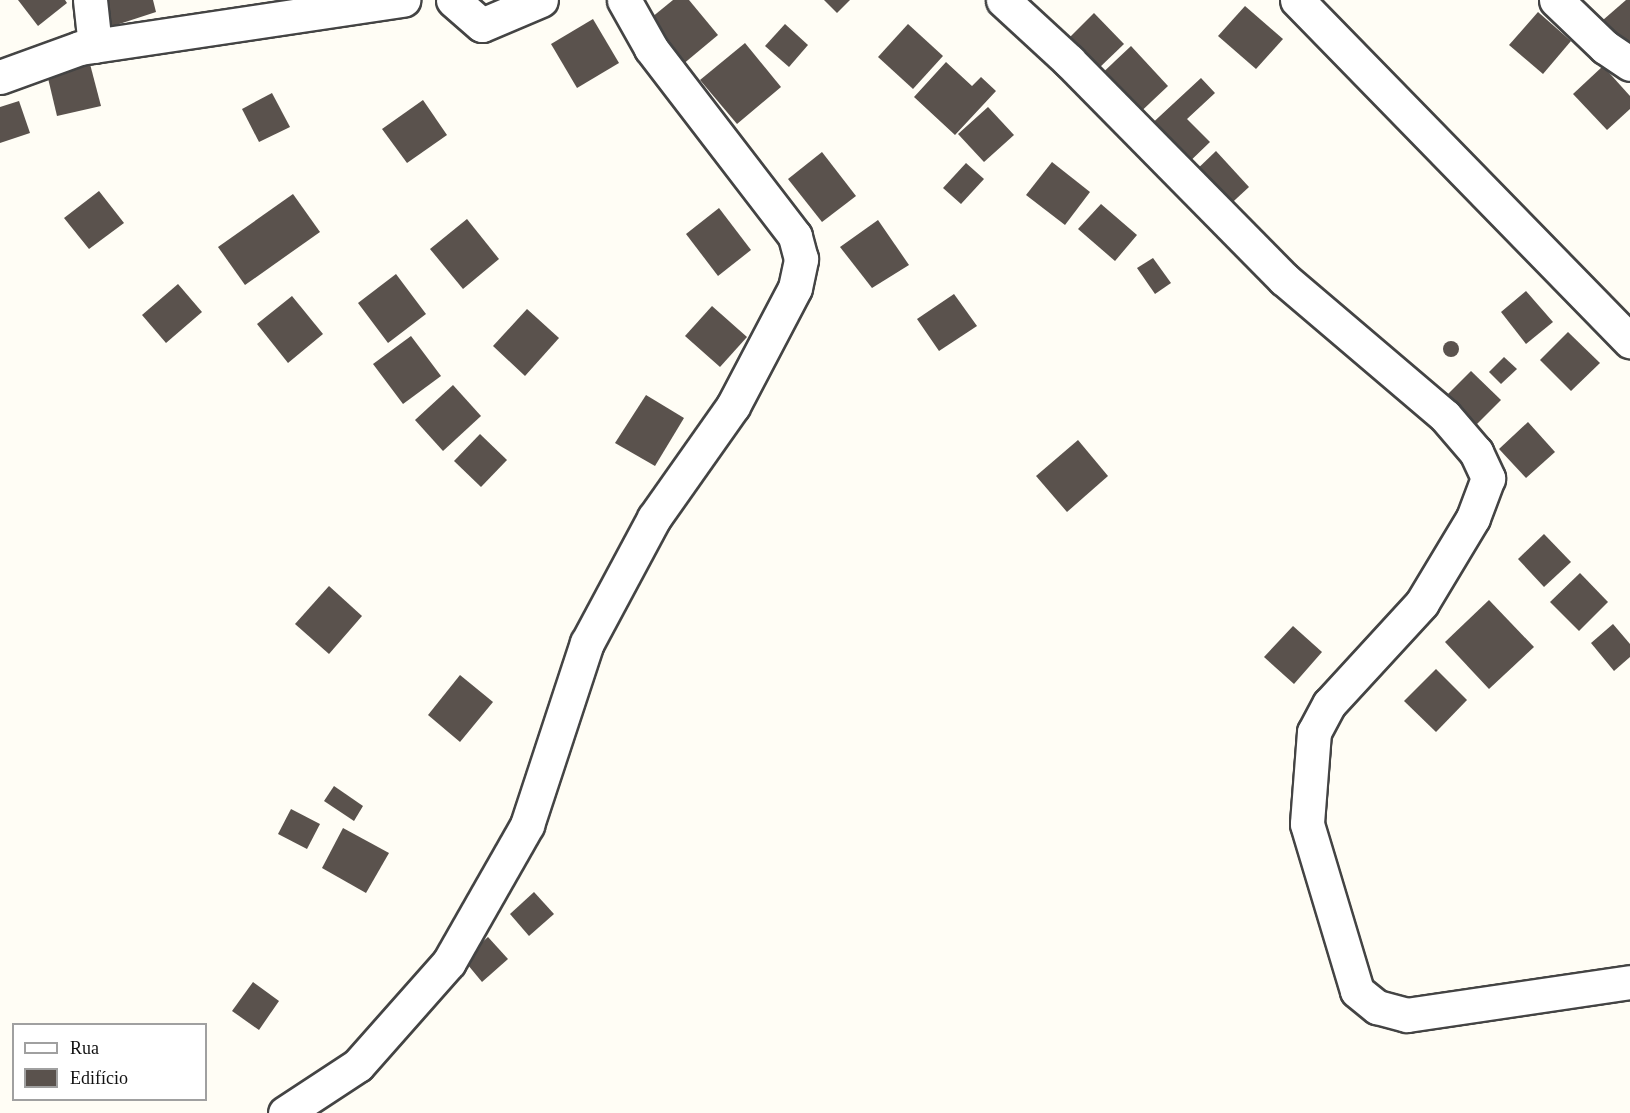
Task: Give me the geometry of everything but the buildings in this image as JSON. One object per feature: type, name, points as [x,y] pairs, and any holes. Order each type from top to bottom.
[{"type":"street","points":[[90,0],[95,46]]},
{"type":"street","points":[[0,77],[95,46],[403,0]]},
{"type":"street","points":[[453,0],[482,25],[541,0]]},
{"type":"street","points":[[285,1113],[358,1065],[449,962],[527,825],[587,643],[654,518],[733,406],[795,288],[801,259],[795,236],[651,48],[624,0]]},
{"type":"street","points":[[1003,0],[1069,61],[1284,279],[1445,416],[1476,452],[1488,478],[1473,518],[1422,603],[1329,704],[1314,732],[1307,824],[1357,991],[1377,1007],[1407,1014],[1630,982]]},
{"type":"street","points":[[1298,0],[1630,341]]},
{"type":"street","points":[[1556,0],[1605,47],[1630,64]]}]
